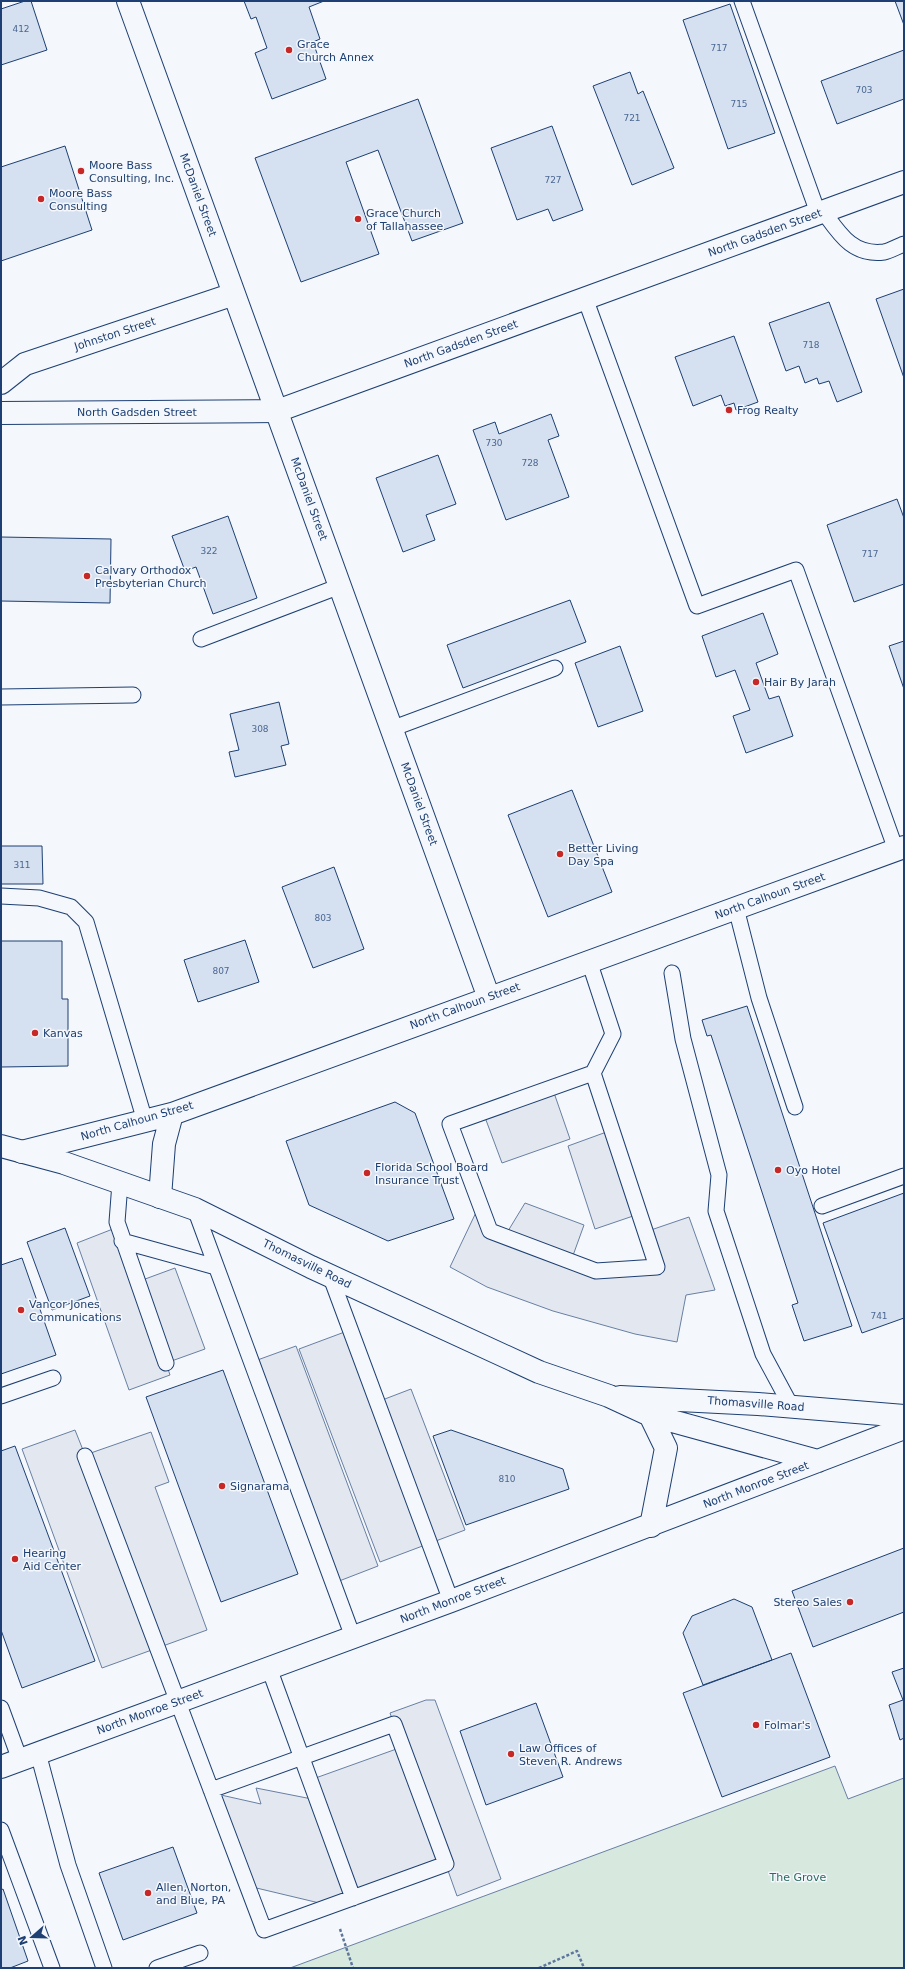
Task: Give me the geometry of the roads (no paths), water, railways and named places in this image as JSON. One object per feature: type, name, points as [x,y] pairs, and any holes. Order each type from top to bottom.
[{"type":"street","name":"McDaniel Street","points":[[128,1],[489,998]]},
{"type":"street","name":"North Gadsden Street","points":[[1,414],[277,411],[904,182]]},
{"type":"street","name":"Johnston Street","points":[[1,382],[25,364],[234,294]]},
{"type":"street","name":"North Calhoun Street","points":[[22,1152],[172,1114],[900,848]]},
{"type":"street","points":[[160,1197],[164,1144],[172,1114]]},
{"type":"street","name":"Thomasville Road","points":[[1,1146],[64,1163],[194,1209],[330,1275],[539,1372],[609,1396],[650,1415],[818,1461]]},
{"type":"street","name":"Thomasville Road","points":[[609,1396],[791,1406],[904,1416]]},
{"type":"street","points":[[650,1415],[666,1448],[651,1526]]},
{"type":"street","name":"North Monroe Street","points":[[20,1760],[651,1526],[904,1428]]},
{"type":"lane","points":[[742,1],[821,212],[843,239],[861,250],[884,252],[904,244]]},
{"type":"lane","points":[[585,298],[697,606],[796,570],[900,848]]},
{"type":"lane","points":[[201,639],[340,586]]},
{"type":"lane","points":[[391,729],[556,668]]},
{"type":"lane","points":[[1,697],[133,695]]},
{"type":"lane","points":[[1,896],[39,898],[71,907],[86,922],[145,1121]]},
{"type":"lane","points":[[736,908],[759,998],[795,1107]]},
{"type":"lane","points":[[589,961],[613,1034],[593,1073],[450,1124],[490,1231],[596,1271],[657,1267],[593,1073]]},
{"type":"lane","points":[[672,973],[683,1039],[719,1175],[716,1211],[763,1354],[791,1406]]},
{"type":"lane","points":[[822,1206],[904,1176]]},
{"type":"lane","points":[[120,1183],[117,1222],[122,1241],[166,1363]]},
{"type":"lane","points":[[194,1209],[353,1637]]},
{"type":"lane","points":[[122,1241],[216,1267]]},
{"type":"lane","points":[[330,1275],[451,1601]]},
{"type":"lane","points":[[1,1396],[53,1378]]},
{"type":"lane","points":[[85,1456],[211,1790],[264,1930],[446,1864],[394,1724],[211,1790]]},
{"type":"lane","points":[[269,1668],[353,1898]]},
{"type":"lane","points":[[1,1708],[20,1760],[68,1865],[104,1968]]},
{"type":"lane","points":[[1,1830],[52,1968]]},
{"type":"lane","points":[[157,1968],[200,1953]]},
{"type":"place","name":"Grace Church Annex","points":[[289,50]]},
{"type":"place","name":"Moore Bass Consulting, Inc.","points":[[81,171]]},
{"type":"place","name":"Moore Bass Consulting","points":[[41,199]]},
{"type":"place","name":"Grace Church of Tallahassee","points":[[358,219]]},
{"type":"place","name":"Frog Realty","points":[[729,410]]},
{"type":"place","name":"Calvary Orthodox Presbyterian Church","points":[[87,576]]},
{"type":"place","name":"Hair By Jarah","points":[[756,682]]},
{"type":"place","name":"Better Living Day Spa","points":[[560,854]]},
{"type":"place","name":"Kanvas","points":[[35,1033]]},
{"type":"place","name":"Oyo Hotel","points":[[778,1170]]},
{"type":"place","name":"Florida School Board Insurance Trust","points":[[367,1173]]},
{"type":"place","name":"Vancor Jones Communications","points":[[21,1310]]},
{"type":"place","name":"Signarama","points":[[222,1486]]},
{"type":"place","name":"Hearing Aid Center","points":[[15,1559]]},
{"type":"place","name":"Stereo Sales","points":[[850,1602]]},
{"type":"place","name":"Folmar's","points":[[756,1725]]},
{"type":"place","name":"Law Offices of Steven R. Andrews","points":[[511,1754]]},
{"type":"place","name":"Allen, Norton, and Blue, PA","points":[[148,1893]]},
{"type":"park label","name":"The Grove","points":[[798,1877]]}]
